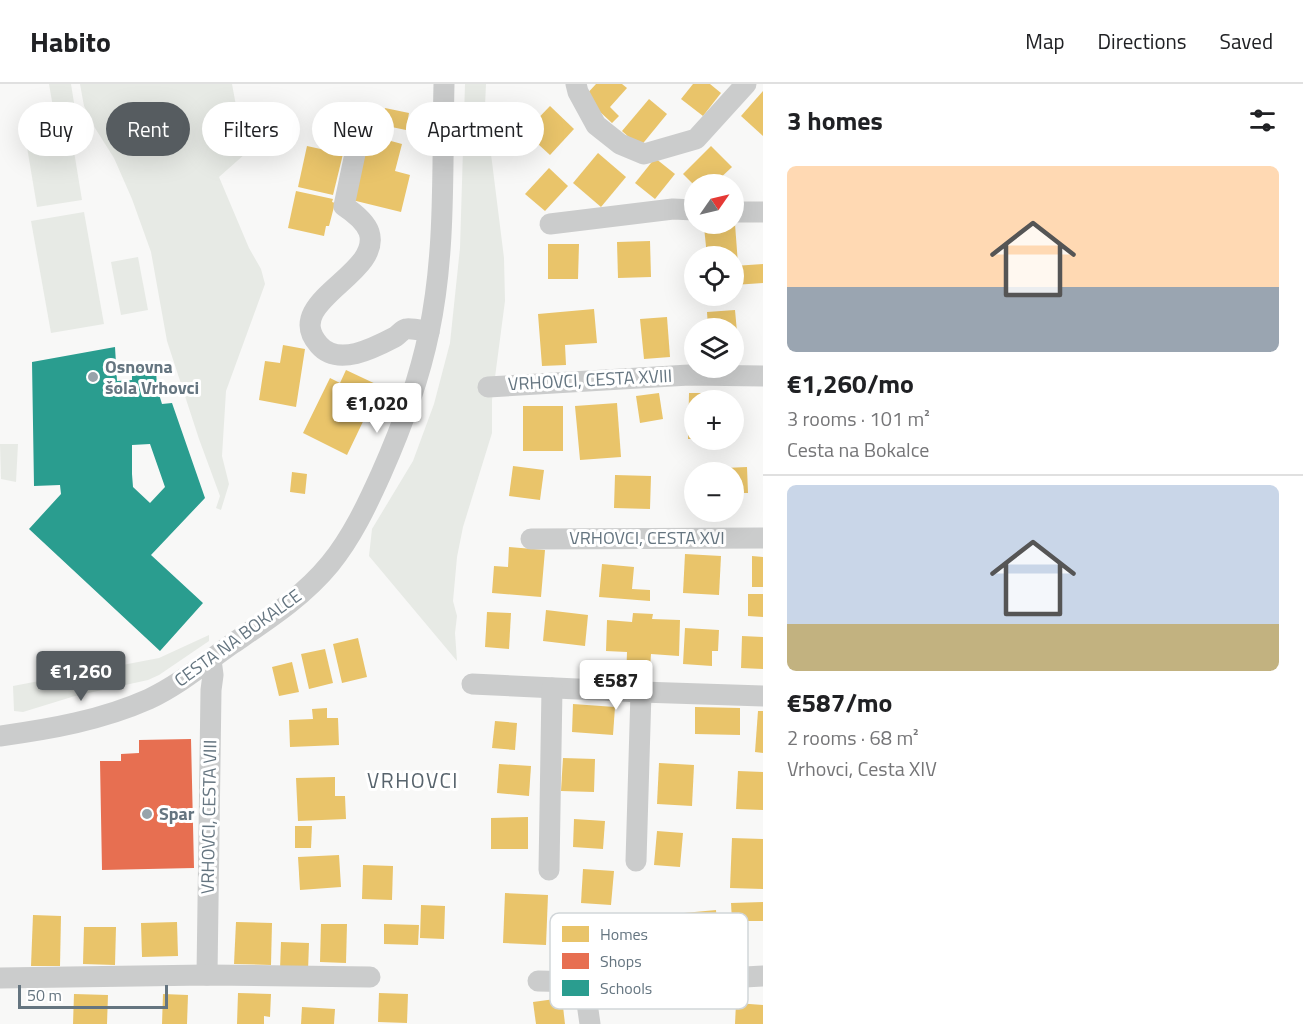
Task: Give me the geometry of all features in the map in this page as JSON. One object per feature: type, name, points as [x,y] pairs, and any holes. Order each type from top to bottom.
[{"type":"street","name":"CESTA NA BOKALCE","points":[[0,736],[71,724],[112,713],[165,690],[275,615],[330,565],[350,538],[400,429],[429,332],[436,284],[440,222],[444,84]]},
{"type":"street","points":[[576,84],[596,125],[620,144],[644,154],[696,139],[747,84]]},
{"type":"street","points":[[355,156],[344,206],[363,223],[369,231],[370,240],[362,260],[314,311],[308,324],[312,335],[324,350],[334,355],[362,352],[406,329],[429,332]]},
{"type":"street","points":[[550,224],[684,210]]},
{"type":"street","points":[[744,212],[763,212]]},
{"type":"street","name":"VRHOVCI, CESTA XVIII","points":[[488,387],[689,375],[763,376]]},
{"type":"street","name":"VRHOVCI, CESTA XVI","points":[[531,538],[763,538]]},
{"type":"street","name":"VRHOVCI, CESTA VIII","points":[[207,975],[213,675],[211,660]]},
{"type":"street","points":[[472,684],[763,696]]},
{"type":"street","points":[[549,870],[552,688]]},
{"type":"street","points":[[636,861],[640,692]]},
{"type":"street","points":[[0,978],[207,975],[370,978]]},
{"type":"street","points":[[748,977],[763,976]]},
{"type":"street","points":[[538,981],[550,981]]},
{"type":"street","points":[[588,1009],[590,1024]]},
{"type":"shaded area","points":[[49,84],[71,84],[74,102],[52,102]]},
{"type":"shaded area","points":[[80,84],[232,84],[235,102],[202,102],[202,156],[243,156],[219,177],[249,248],[261,269],[265,284],[226,391],[222,456],[229,484],[221,510],[216,508],[220,496],[167,341],[151,252],[132,199],[113,156],[190,156],[190,102],[106,102],[106,145],[94,126],[94,102],[83,102]]},
{"type":"shaded area","points":[[465,84],[486,84],[485,102],[464,102]]},
{"type":"shaded area","points":[[28,156],[75,156],[82,200],[37,207]]},
{"type":"shaded area","points":[[463,156],[491,156],[504,258],[505,301],[492,400],[492,433],[463,527],[457,557],[453,601],[457,616],[455,633],[457,661],[369,556],[372,529],[413,461],[434,404],[450,343],[460,248]]},
{"type":"shaded area","points":[[84,212],[104,324],[51,333],[31,221]]},
{"type":"shaded area","points":[[138,257],[148,310],[121,315],[111,262]]},
{"type":"shaded area","points":[[0,444],[18,444],[16,482],[1,479]]},
{"type":"shaded area","points":[[209,635],[209,641],[148,680],[75,696],[23,712],[14,711],[13,686],[159,658]]},
{"type":"building: Homes","points":[[596,84],[622,84],[627,88],[610,107],[619,116],[612,123],[584,97]]},
{"type":"building: Homes","points":[[693,84],[710,84],[721,93],[703,116],[681,99]]},
{"type":"building: Homes","points":[[763,91],[763,136],[741,116]]},
{"type":"building: Homes","points":[[649,99],[667,114],[640,147],[622,131]]},
{"type":"building: Homes","points":[[550,106],[574,129],[550,155],[544,149],[544,112]]},
{"type":"building: Homes","points":[[394,110],[406,112],[406,130],[394,128]]},
{"type":"building: Homes","points":[[394,142],[402,144],[395,171],[410,175],[401,212],[352,200],[364,156],[394,156]]},
{"type":"building: Homes","points":[[307,146],[312,147],[312,156],[343,156],[333,195],[298,187]]},
{"type":"building: Homes","points":[[711,146],[732,167],[725,174],[683,174]]},
{"type":"building: Homes","points":[[598,153],[626,177],[601,207],[573,183]]},
{"type":"building: Homes","points":[[655,158],[675,174],[655,199],[635,183]]},
{"type":"building: Homes","points":[[549,168],[568,186],[545,211],[525,194]]},
{"type":"building: Homes","points":[[296,191],[333,199],[332,202],[335,203],[324,236],[288,228]]},
{"type":"building: Homes","points":[[705,234],[736,234],[737,246],[706,246]]},
{"type":"building: Homes","points":[[650,241],[651,277],[618,278],[617,242]]},
{"type":"building: Homes","points":[[548,244],[579,244],[578,279],[548,279]]},
{"type":"building: Homes","points":[[763,264],[763,283],[744,284],[744,265]]},
{"type":"building: Homes","points":[[594,309],[597,343],[565,345],[566,365],[542,366],[538,314]]},
{"type":"building: Homes","points":[[735,310],[736,318],[707,318],[707,312]]},
{"type":"building: Homes","points":[[667,317],[670,357],[644,359],[640,319]]},
{"type":"building: Homes","points":[[283,345],[305,349],[296,407],[259,400],[265,361],[280,363]]},
{"type":"building: Homes","points":[[346,370],[380,386],[347,455],[303,433],[330,378],[340,383]]},
{"type":"building: Homes","points":[[659,393],[663,419],[640,423],[636,396]]},
{"type":"building: Homes","points":[[617,403],[621,457],[580,460],[575,406]]},
{"type":"building: Homes","points":[[523,406],[563,406],[563,451],[523,451]]},
{"type":"building: Homes","points":[[513,466],[544,470],[540,500],[509,496]]},
{"type":"building: Homes","points":[[744,467],[747,467],[748,493],[744,493]]},
{"type":"building: Homes","points":[[292,472],[307,474],[305,494],[290,492]]},
{"type":"building: Homes","points":[[615,475],[651,476],[650,509],[614,508]]},
{"type":"building: Homes","points":[[509,547],[545,550],[541,597],[492,593],[494,566],[508,567]]},
{"type":"building: Homes","points":[[685,554],[721,556],[719,595],[683,593]]},
{"type":"building: Homes","points":[[752,556],[763,557],[763,587],[752,587]]},
{"type":"building: Homes","points":[[602,564],[634,567],[632,589],[650,590],[650,601],[599,597]]},
{"type":"building: Homes","points":[[748,594],[763,594],[763,617],[748,616]]},
{"type":"building: Homes","points":[[546,610],[588,615],[585,646],[543,641]]},
{"type":"building: Homes","points":[[487,612],[511,613],[509,649],[485,647]]},
{"type":"building: Homes","points":[[633,613],[653,614],[652,619],[680,620],[679,656],[651,654],[649,683],[626,682],[627,652],[606,651],[607,620],[632,622]]},
{"type":"building: Homes","points":[[685,628],[719,630],[718,651],[712,651],[712,666],[683,664]]},
{"type":"building: Homes","points":[[742,636],[763,637],[763,669],[741,668]]},
{"type":"building: Homes","points":[[358,638],[367,677],[342,683],[333,644]]},
{"type":"building: Homes","points":[[325,649],[333,683],[309,689],[301,654]]},
{"type":"building: Homes","points":[[292,662],[299,692],[279,696],[272,667]]},
{"type":"building: Homes","points":[[573,704],[615,707],[613,735],[572,732]]},
{"type":"building: Homes","points":[[695,707],[740,708],[740,735],[695,734]]},
{"type":"building: Homes","points":[[327,708],[327,718],[338,718],[339,745],[290,747],[289,720],[313,719],[312,709]]},
{"type":"building: Homes","points":[[758,711],[763,711],[763,753],[755,752]]},
{"type":"building: Homes","points":[[495,721],[517,723],[515,750],[492,748]]},
{"type":"building: Homes","points":[[563,758],[595,759],[594,792],[561,791]]},
{"type":"building: Homes","points":[[659,763],[694,765],[692,806],[657,804]]},
{"type":"building: Homes","points":[[499,764],[531,766],[529,796],[497,793]]},
{"type":"building: Homes","points":[[738,771],[763,772],[763,810],[736,809]]},
{"type":"building: Homes","points":[[335,777],[335,796],[345,796],[346,819],[298,821],[296,778]]},
{"type":"building: Homes","points":[[528,817],[528,849],[491,849],[491,818]]},
{"type":"building: Homes","points":[[574,819],[605,821],[603,849],[573,847]]},
{"type":"building: Homes","points":[[295,826],[312,826],[311,848],[295,848]]},
{"type":"building: Homes","points":[[657,831],[683,833],[680,867],[654,865]]},
{"type":"building: Homes","points":[[732,838],[763,839],[763,889],[730,888]]},
{"type":"building: Homes","points":[[339,855],[341,887],[300,890],[298,857]]},
{"type":"building: Homes","points":[[363,865],[393,866],[392,900],[362,899]]},
{"type":"building: Homes","points":[[583,869],[614,871],[611,905],[581,903]]},
{"type":"building: Homes","points":[[505,893],[548,895],[546,945],[503,943]]},
{"type":"building: Homes","points":[[763,902],[763,921],[748,921],[748,913],[732,913],[731,903]]},
{"type":"building: Homes","points":[[421,905],[445,906],[444,939],[420,938]]},
{"type":"building: Homes","points":[[716,910],[716,913],[684,913]]},
{"type":"building: Homes","points":[[33,915],[61,916],[60,966],[31,966]]},
{"type":"building: Homes","points":[[177,922],[178,956],[142,957],[141,923]]},
{"type":"building: Homes","points":[[236,922],[272,923],[271,965],[234,964]]},
{"type":"building: Homes","points":[[321,924],[347,924],[346,963],[320,962]]},
{"type":"building: Homes","points":[[384,924],[419,925],[418,945],[384,944]]},
{"type":"building: Homes","points":[[84,927],[116,927],[115,965],[83,964]]},
{"type":"building: Homes","points":[[281,942],[309,943],[308,971],[280,970]]},
{"type":"building: Homes","points":[[238,993],[271,994],[270,1017],[264,1016],[264,1024],[237,1024]]},
{"type":"building: Homes","points":[[379,993],[408,994],[407,1023],[378,1022]]},
{"type":"building: Homes","points":[[74,994],[108,995],[107,1024],[73,1024]]},
{"type":"building: Homes","points":[[163,994],[188,995],[187,1024],[162,1024]]},
{"type":"building: Homes","points":[[550,1000],[550,1009],[563,1009],[565,1024],[536,1024],[533,1002]]},
{"type":"building: Homes","points":[[748,1004],[763,1005],[763,1024],[735,1024],[736,1009],[748,1009]]},
{"type":"building: Homes","points":[[302,1007],[335,1009],[334,1024],[301,1024]]},
{"type":"building: Shops","name":"Spar","points":[[191,739],[194,868],[102,870],[100,761],[121,761],[121,754],[139,753],[139,740]]},
{"type":"building: Schools","points":[[115,347],[117,381],[132,380],[132,367],[156,369],[157,388],[162,404],[172,403],[205,498],[151,555],[203,603],[160,651],[29,529],[61,494],[60,485],[34,486],[32,362]],"holes":[[[150,444],[165,487],[150,503],[133,487],[132,445]]]},
{"type":"place","name":"Osnovna šola Vrhovci","points":[[93,377]]},
{"type":"place","name":"Spar","points":[[147,814]]},
{"type":"district","name":"VRHOVCI","points":[[413,781]]}]
